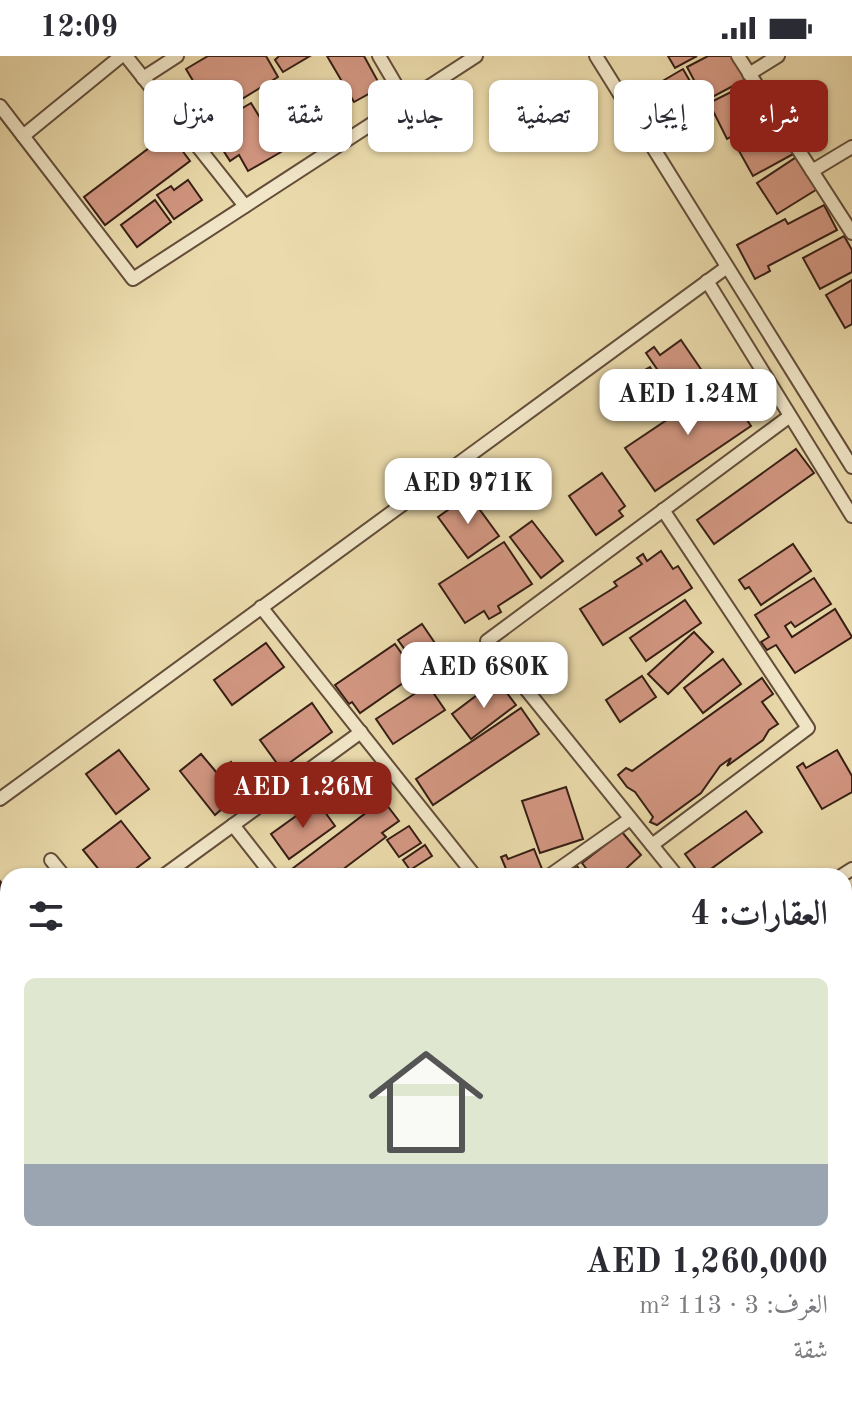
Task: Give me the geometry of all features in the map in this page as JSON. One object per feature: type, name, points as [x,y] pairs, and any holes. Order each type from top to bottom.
[{"type":"street","points":[[23,136],[124,56],[245,206]]},
{"type":"street","points":[[143,78],[177,56]]},
{"type":"street","points":[[379,56],[393,80]]},
{"type":"street","points":[[439,80],[476,56]]},
{"type":"street","points":[[596,56],[852,467]]},
{"type":"street","points":[[738,56],[852,233]]},
{"type":"street","points":[[749,74],[778,56]]},
{"type":"street","points":[[0,106],[133,279],[368,127]]},
{"type":"street","points":[[812,171],[852,147]]},
{"type":"street","points":[[0,799],[727,267]]},
{"type":"street","points":[[707,281],[852,516]]},
{"type":"street","points":[[671,868],[487,641],[790,416]]},
{"type":"street","points":[[652,845],[808,728],[663,510]]},
{"type":"street","points":[[261,607],[469,868]]},
{"type":"street","points":[[174,868],[361,732]]},
{"type":"street","points":[[560,868],[630,819]]},
{"type":"street","points":[[233,825],[267,868]]},
{"type":"street","points":[[51,860],[58,868]]},
{"type":"building","points":[[208,56],[266,56],[278,77],[259,80],[259,89],[243,98],[243,80],[193,80],[186,69]]},
{"type":"building","points":[[279,56],[310,56],[283,72],[275,60]]},
{"type":"building","points":[[327,56],[364,56],[377,80],[368,80],[368,94],[354,102],[352,80],[341,80]]},
{"type":"building","points":[[668,56],[697,56],[675,68]]},
{"type":"building","points":[[708,56],[736,56],[748,78],[730,80],[730,88],[714,96],[714,80],[694,80],[687,67]]},
{"type":"building","points":[[683,69],[689,80],[664,80]]},
{"type":"building","points":[[730,92],[730,137],[727,139],[714,113],[714,100]]},
{"type":"building","points":[[251,103],[259,116],[259,152],[281,152],[248,171],[239,155],[230,161],[224,152],[243,152],[243,108]]},
{"type":"building","points":[[144,152],[183,152],[190,161],[105,225],[84,197]]},
{"type":"building","points":[[740,152],[795,153],[753,176]]},
{"type":"building","points":[[798,156],[819,188],[777,214],[757,183]]},
{"type":"building","points":[[188,180],[202,200],[174,219],[157,195],[171,186],[174,190]]},
{"type":"building","points":[[155,200],[171,222],[137,247],[121,225]]},
{"type":"building","points":[[824,205],[837,230],[768,266],[770,271],[755,279],[737,245],[785,219],[788,224]]},
{"type":"building","points":[[844,236],[852,250],[852,272],[820,289],[803,258]]},
{"type":"building","points":[[852,280],[852,324],[845,328],[826,295]]},
{"type":"building","points":[[681,340],[709,381],[679,401],[646,353],[654,347],[660,355]]},
{"type":"building","points":[[650,367],[660,385],[643,395],[632,377]]},
{"type":"building","points":[[722,383],[751,426],[655,491],[625,448]]},
{"type":"building","points":[[796,449],[814,473],[714,544],[697,520]]},
{"type":"building","points":[[602,473],[625,506],[619,511],[623,516],[596,535],[569,496]]},
{"type":"building","points":[[469,495],[499,536],[468,558],[438,517]]},
{"type":"building","points":[[532,521],[563,561],[541,578],[510,537]]},
{"type":"building","points":[[504,542],[532,584],[498,606],[501,612],[489,619],[484,611],[465,623],[439,584]]},
{"type":"building","points":[[793,544],[811,571],[761,605],[749,587],[745,589],[739,580]]},
{"type":"building","points":[[661,551],[673,569],[678,566],[692,588],[603,645],[580,609],[617,586],[614,582],[642,564],[637,558],[643,554],[647,561]]},
{"type":"building","points":[[814,578],[831,604],[795,627],[791,622],[785,626],[792,637],[835,609],[852,637],[795,673],[776,645],[767,650],[761,642],[769,637],[755,615]]},
{"type":"building","points":[[685,600],[701,623],[646,661],[630,638]]},
{"type":"building","points":[[422,624],[439,649],[416,665],[398,640]]},
{"type":"building","points":[[694,632],[713,652],[668,694],[648,674]]},
{"type":"building","points":[[266,643],[284,667],[232,705],[214,680]]},
{"type":"building","points":[[395,644],[416,674],[360,713],[335,685]]},
{"type":"building","points":[[723,659],[741,684],[703,713],[684,688]]},
{"type":"building","points":[[642,676],[656,697],[620,722],[606,700]]},
{"type":"building","points":[[762,678],[773,694],[762,702],[778,724],[769,730],[763,740],[727,766],[731,758],[720,766],[701,793],[657,825],[650,822],[653,817],[618,775],[626,768],[632,771]]},
{"type":"building","points":[[497,680],[516,705],[471,739],[452,714]]},
{"type":"building","points":[[428,685],[445,710],[393,744],[376,719]]},
{"type":"building","points":[[312,703],[332,732],[281,769],[260,740]]},
{"type":"building","points":[[521,708],[539,734],[433,805],[416,779]]},
{"type":"building","points":[[119,750],[149,789],[116,814],[86,774]]},
{"type":"building","points":[[837,750],[852,776],[852,792],[822,809],[797,767],[803,763],[806,768]]},
{"type":"building","points":[[201,754],[217,773],[231,762],[249,785],[215,815],[180,771]]},
{"type":"building","points":[[566,787],[583,839],[540,853],[522,801]]},
{"type":"building","points":[[383,800],[399,821],[382,833],[386,837],[345,868],[293,868]]},
{"type":"building","points":[[317,801],[335,826],[289,859],[271,834]]},
{"type":"building","points":[[746,811],[762,832],[712,868],[695,868],[685,854]]},
{"type":"building","points":[[121,821],[150,858],[137,868],[98,868],[83,850]]},
{"type":"building","points":[[409,826],[421,843],[399,857],[387,840]]},
{"type":"building","points":[[622,832],[641,855],[627,868],[586,868],[582,863]]},
{"type":"building","points":[[425,845],[432,856],[413,868],[409,868],[403,860]]},
{"type":"building","points":[[534,849],[542,868],[506,868],[501,857],[506,855],[508,859]]}]
